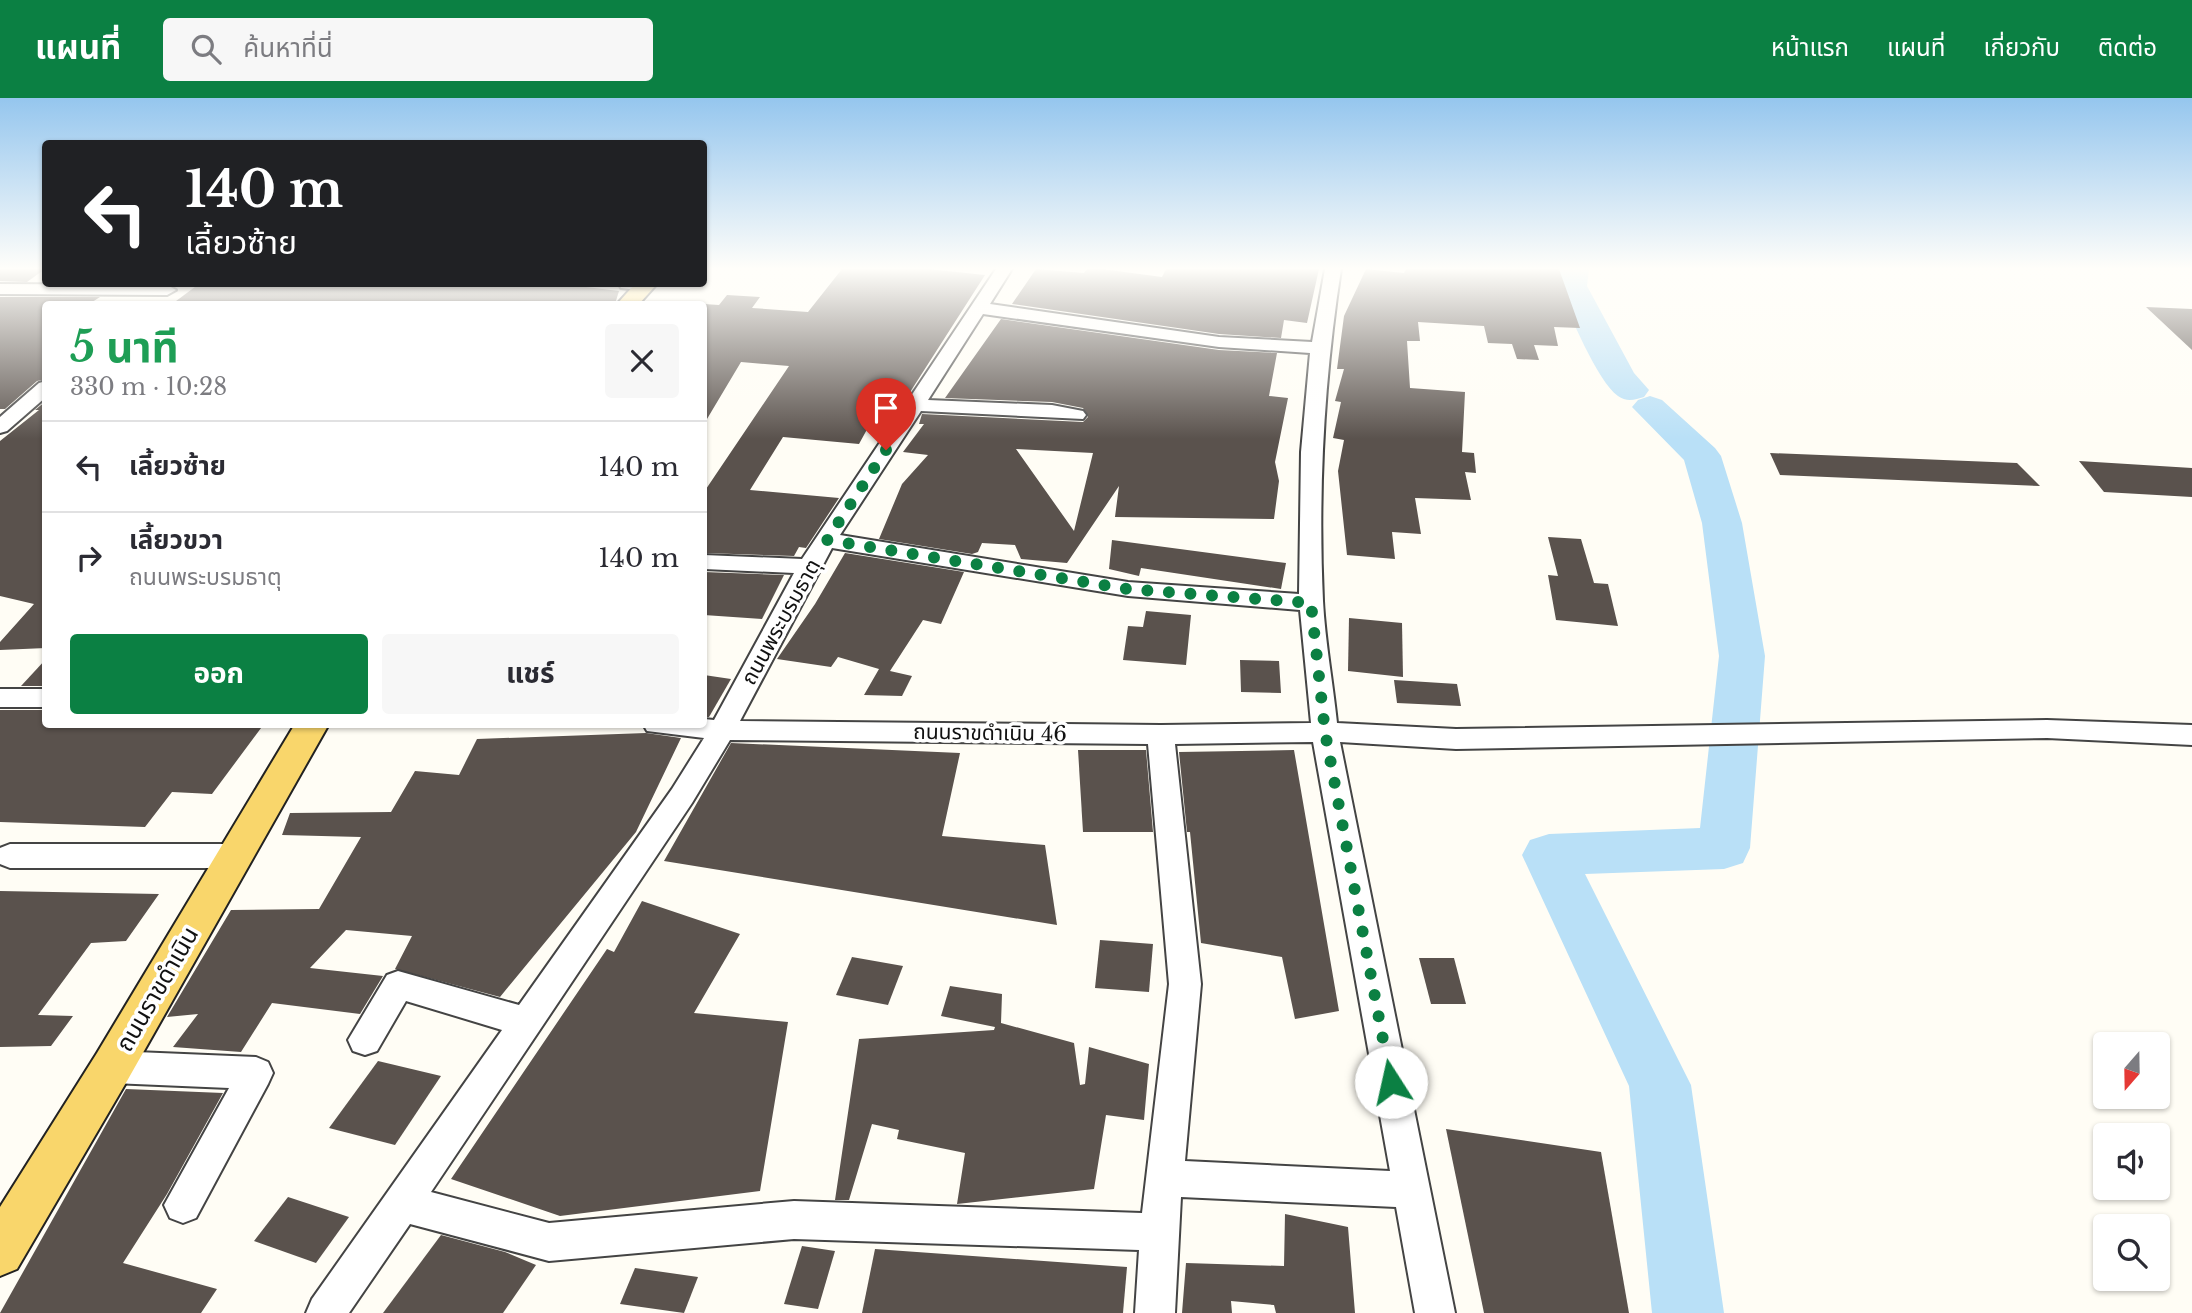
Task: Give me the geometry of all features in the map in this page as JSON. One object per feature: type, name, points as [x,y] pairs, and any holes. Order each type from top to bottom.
[{"type":"main road","name":"ถนนราขดำเนิน","points":[[0,1252],[112,1068],[310,728]]},
{"type":"street","name":"ถนนพระบรมธาตุ","points":[[326,1313],[682,796],[722,730],[809,566],[968,326]]},
{"type":"street","points":[[1104,326],[1219,342],[1320,348]]},
{"type":"street","points":[[1324,326],[1311,452],[1311,603],[1325,732],[1434,1313]]},
{"type":"street","points":[[0,427],[42,390]]},
{"type":"street","points":[[916,405],[1052,411],[1076,415]]},
{"type":"street","points":[[827,540],[1128,589],[1311,603]]},
{"type":"street","points":[[707,562],[809,566]]},
{"type":"street","points":[[0,698],[42,698]]},
{"type":"street","name":"ถนนราขดำเนิน 46","points":[[700,728],[1161,735],[1325,732],[1456,739],[2047,729],[2192,735]]},
{"type":"street","points":[[1155,1313],[1159,1231],[1185,984],[1161,735]]},
{"type":"street","points":[[10,856],[233,856]]},
{"type":"street","points":[[365,1040],[398,985],[526,1022]]},
{"type":"street","points":[[112,1068],[256,1073],[183,1205]]},
{"type":"street","points":[[1165,1178],[1411,1190]]},
{"type":"street","points":[[401,1203],[549,1242],[794,1220],[1159,1231]]},
{"type":"building","points":[[0,326],[42,326],[42,380],[37,381],[5,409],[0,409]]},
{"type":"building","points":[[707,326],[953,326],[896,414],[876,413],[859,444],[783,437],[750,490],[839,498],[806,548],[799,547],[794,556],[707,553],[707,488],[789,366],[741,362],[707,419]]},
{"type":"building","points":[[996,326],[1048,326],[1219,350],[1277,353],[1269,396],[1288,398],[1275,462],[1279,481],[1274,519],[1115,517],[1119,486],[1067,563],[1021,559],[1015,545],[982,543],[978,552],[972,554],[879,539],[902,484],[928,455],[903,452],[924,424],[919,424],[922,414],[1083,422],[1088,417],[1083,408],[1052,402],[945,398]],"holes":[[[1016,449],[1093,453],[1074,531]]]},
{"type":"building","points":[[1162,326],[1283,326],[1281,338],[1219,334]]},
{"type":"building","points":[[1343,326],[1418,326],[1420,341],[1407,341],[1410,388],[1465,392],[1462,452],[1474,453],[1476,473],[1465,472],[1471,500],[1415,498],[1421,534],[1392,532],[1395,559],[1347,555],[1338,471],[1344,440],[1333,438],[1341,402],[1335,401],[1344,369],[1337,369]]},
{"type":"building","points":[[1479,326],[1579,326],[1580,328],[1554,327],[1558,346],[1534,345],[1539,360],[1517,359],[1512,344],[1488,343],[1484,326]]},
{"type":"building","points":[[2166,326],[2192,326],[2192,350]]},
{"type":"building","points":[[42,404],[42,648],[0,650],[0,642],[34,604],[0,596],[0,441],[39,410],[35,410]]},
{"type":"building","points":[[1770,453],[2017,463],[2040,486],[1780,475]]},
{"type":"building","points":[[2079,461],[2192,468],[2192,497],[2104,492]]},
{"type":"building","points":[[1548,537],[1581,539],[1594,583],[1608,584],[1618,626],[1556,620],[1548,575],[1558,576]]},
{"type":"building","points":[[1112,540],[1286,563],[1281,589],[1141,568],[1139,576],[1109,569]]},
{"type":"building","points":[[845,553],[964,572],[941,624],[923,620],[890,671],[912,676],[902,696],[864,695],[879,669],[838,657],[831,667],[777,659],[815,604]]},
{"type":"building","points":[[707,572],[784,575],[762,619],[707,615]]},
{"type":"building","points":[[1146,611],[1191,615],[1186,665],[1123,660],[1128,626],[1143,627]]},
{"type":"building","points":[[1349,618],[1402,623],[1403,677],[1348,671]]},
{"type":"building","points":[[1240,660],[1279,661],[1281,693],[1241,692]]},
{"type":"building","points":[[42,663],[42,686],[21,686]]},
{"type":"building","points":[[707,675],[731,679],[709,717]]},
{"type":"building","points":[[1394,680],[1457,684],[1461,706],[1397,703]]},
{"type":"building","points":[[0,710],[42,710],[42,728],[261,728],[212,794],[172,792],[145,827],[0,822]]},
{"type":"building","points":[[646,733],[681,738],[636,832],[500,997],[395,969],[412,936],[346,930],[310,968],[383,976],[360,1014],[272,1003],[241,1052],[173,1047],[198,1014],[167,1017],[231,910],[319,909],[361,837],[282,835],[290,813],[391,812],[415,771],[459,775],[477,739]]},
{"type":"building","points":[[731,743],[960,753],[942,836],[1045,845],[1057,925],[664,861]]},
{"type":"building","points":[[1078,750],[1146,750],[1153,832],[1083,832]]},
{"type":"building","points":[[1294,750],[1339,1011],[1295,1019],[1282,957],[1201,943],[1179,752]]},
{"type":"building","points":[[0,891],[159,894],[126,941],[91,943],[38,1015],[73,1016],[51,1046],[0,1047]]},
{"type":"building","points":[[642,901],[740,934],[694,1013],[788,1022],[760,1191],[560,1216],[451,1179],[607,949],[614,952]]},
{"type":"building","points":[[1100,940],[1153,944],[1149,992],[1095,988]]},
{"type":"building","points":[[852,957],[903,966],[888,1005],[836,995]]},
{"type":"building","points":[[1419,958],[1454,958],[1466,1004],[1431,1004]]},
{"type":"building","points":[[950,986],[1002,994],[1001,1023],[1074,1043],[1080,1085],[1085,1084],[1089,1047],[1149,1064],[1144,1120],[1106,1115],[1094,1189],[957,1204],[965,1153],[897,1139],[899,1130],[872,1124],[849,1200],[835,1200],[859,1039],[994,1030],[995,1027],[941,1016]]},
{"type":"building","points":[[378,1061],[441,1076],[395,1145],[329,1128]]},
{"type":"building","points":[[126,1089],[223,1093],[167,1194],[123,1263],[217,1289],[201,1313],[0,1313]]},
{"type":"building","points":[[1446,1129],[1601,1152],[1629,1313],[1484,1313]]},
{"type":"building","points":[[288,1197],[349,1217],[316,1263],[254,1241]]},
{"type":"building","points":[[1285,1214],[1348,1227],[1355,1313],[1276,1313],[1274,1305],[1231,1301],[1232,1313],[1182,1313],[1186,1263],[1284,1266]]},
{"type":"building","points":[[441,1235],[505,1252],[536,1265],[503,1313],[383,1313]]},
{"type":"building","points":[[802,1246],[835,1251],[818,1309],[784,1304]]},
{"type":"building","points":[[875,1249],[1127,1267],[1123,1313],[862,1313]]},
{"type":"building","points":[[635,1268],[698,1277],[684,1313],[620,1304]]},
{"type":"waterway","points":[[1593,326],[1620,378],[1632,390]]},
{"type":"waterway","points":[[1650,407],[1702,456],[1722,523],[1742,656],[1724,848],[1549,855],[1660,1085],[1688,1313]]},
{"type":"route","points":[[886,450],[827,540],[1128,589],[1311,603],[1325,732],[1391,1082]]}]
